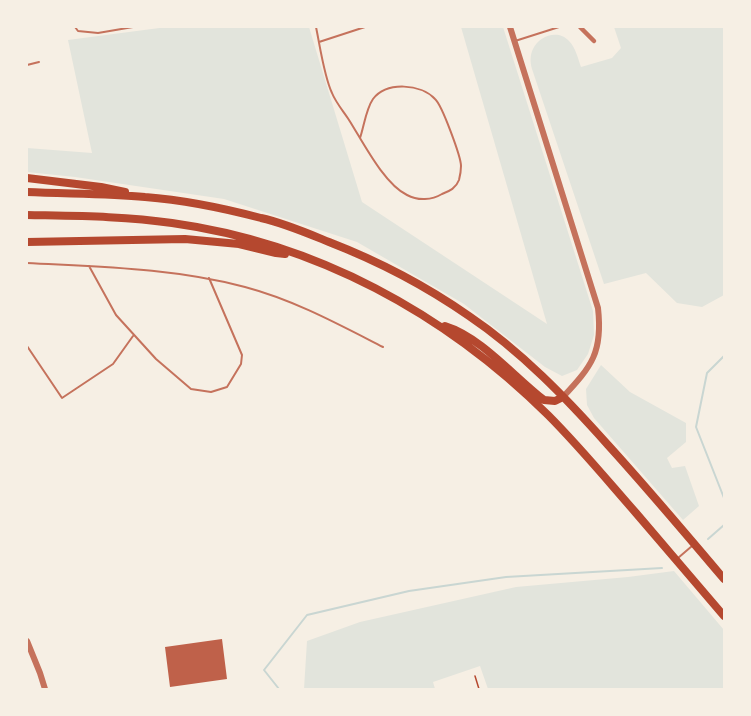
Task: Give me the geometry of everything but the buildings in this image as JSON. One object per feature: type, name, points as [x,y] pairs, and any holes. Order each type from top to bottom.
[{"type":"highway","points":[[27,177],[101,187],[262,218],[298,229],[358,253],[437,295],[471,317],[544,378],[622,460],[724,579]]},
{"type":"highway","points":[[27,192],[144,196]]},
{"type":"highway","points":[[27,216],[118,217],[171,222],[223,232],[299,255],[399,300],[483,357],[548,415],[724,616]]},
{"type":"highway","points":[[27,242],[185,239],[239,244],[276,253],[299,255]]},
{"type":"highway","points":[[435,323],[456,329],[483,348],[544,400],[555,401],[563,397]]},
{"type":"street","points":[[510,27],[598,308],[600,328],[596,352],[579,380],[563,397]]},
{"type":"street","points":[[580,27],[594,41]]},
{"type":"street","points":[[27,641],[45,689]]},
{"type":"lane","points":[[75,27],[78,31],[98,33],[133,27]]},
{"type":"lane","points":[[316,27],[332,93],[360,138],[385,176],[408,196],[422,199],[438,197],[453,189],[459,179],[461,166],[442,108],[436,99],[426,92],[401,87],[378,93],[371,101],[360,138]]},
{"type":"lane","points":[[319,42],[365,27]]},
{"type":"lane","points":[[514,41],[558,27]]},
{"type":"lane","points":[[27,65],[39,63]]},
{"type":"lane","points":[[27,263],[134,268],[209,278],[247,288],[310,310],[383,347]]},
{"type":"lane","points":[[89,266],[116,315],[156,359],[191,389],[211,392],[227,387],[241,364],[242,355],[209,278]]},
{"type":"lane","points":[[27,346],[62,398],[113,364],[134,335]]},
{"type":"lane","points":[[676,560],[694,544]]},
{"type":"path","points":[[475,676],[479,689]]},
{"type":"shaded area","points":[[167,27],[309,27],[362,202],[547,324],[461,27],[503,27],[593,311],[594,335],[588,354],[577,370],[562,376],[545,367],[464,304],[357,242],[224,199],[27,172],[27,148],[92,153],[68,40]]},
{"type":"shaded area","points":[[614,27],[724,27],[724,295],[702,307],[677,303],[646,273],[604,284],[532,69],[531,56],[536,44],[554,35],[565,37],[571,44],[581,67],[612,58],[621,48]]},
{"type":"shaded area","points":[[601,365],[630,392],[686,423],[686,442],[667,458],[672,468],[685,466],[699,506],[683,520],[594,418],[587,405],[586,389]]},
{"type":"shaded area","points":[[674,571],[724,630],[724,689],[488,689],[480,666],[433,682],[435,689],[304,689],[307,641],[360,622],[516,587]]},
{"type":"waterway","points":[[724,356],[707,373],[696,427],[724,498]]},
{"type":"waterway","points":[[708,539],[724,525]]},
{"type":"waterway","points":[[279,689],[264,670],[307,615],[409,591],[506,577],[662,568]]}]
